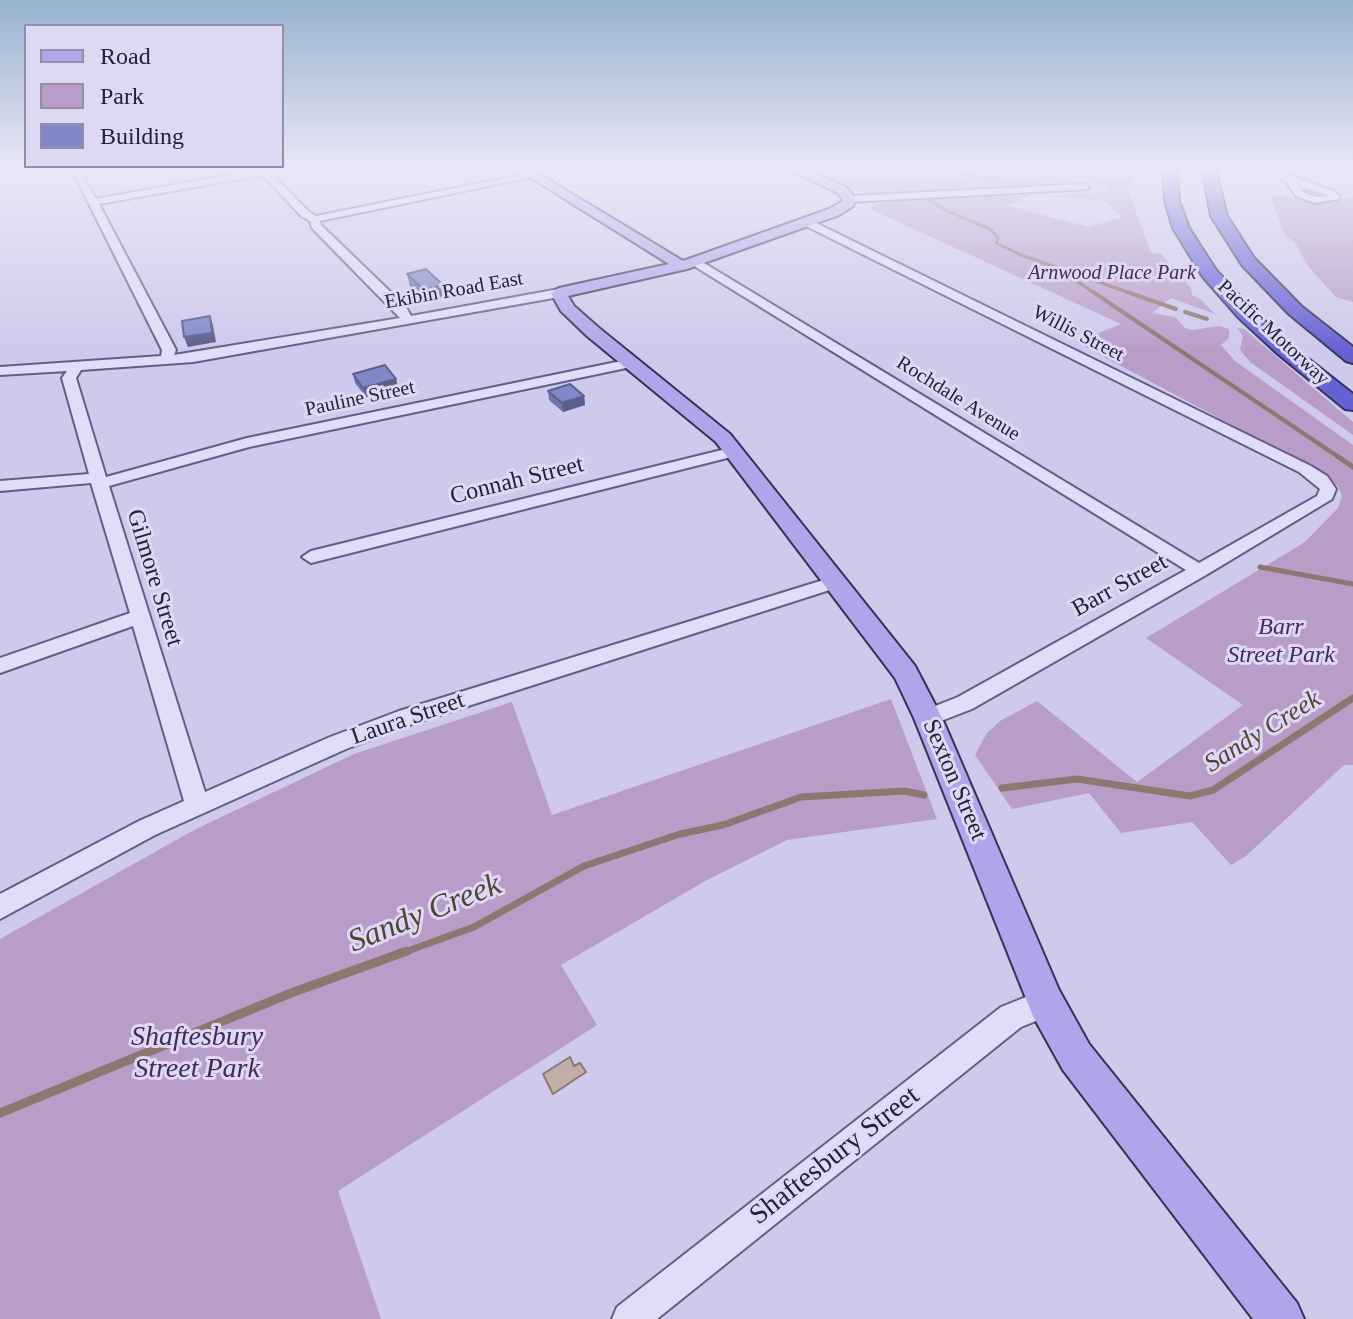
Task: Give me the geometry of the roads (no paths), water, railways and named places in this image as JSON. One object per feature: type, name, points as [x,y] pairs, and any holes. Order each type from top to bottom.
[{"type":"highway","name":"Pacific Motorway","points":[[1182,230],[1209,273],[1245,313],[1285,350],[1353,404]]},
{"type":"highway","name":"Pacific Motorway","points":[[1228,230],[1248,261],[1295,310],[1353,357]]},
{"type":"main road","points":[[628,230],[688,264]]},
{"type":"main road","name":"Ekibin Road East","points":[[559,293],[688,264],[785,230]]},
{"type":"main road","name":"Sexton Street","points":[[559,293],[572,313],[718,433],[906,673],[928,718],[1046,1003],[1076,1057],[1281,1319]]},
{"type":"street","points":[[108,230],[169,350],[166,361]]},
{"type":"street","points":[[320,230],[402,310],[407,320]]},
{"type":"street","name":"Willis Street","points":[[821,230],[1305,469],[1321,479],[1328,489]]},
{"type":"street","name":"Rochdale Avenue","points":[[688,264],[1200,571]]},
{"type":"street","name":"Ekibin Road East","points":[[0,371],[166,361],[559,293]]},
{"type":"street","name":"Pauline Street","points":[[0,486],[98,481],[247,443],[631,363]]},
{"type":"street","name":"Gilmore Street","points":[[76,366],[69,378],[197,805]]},
{"type":"street","name":"Connah Street","points":[[311,557],[734,452]]},
{"type":"street","name":"Barr Street","points":[[928,718],[965,703],[1200,571],[1321,501],[1327,496],[1328,489]]},
{"type":"street","name":"Laura Street","points":[[0,907],[197,805],[338,743],[407,717],[836,582]]},
{"type":"street","points":[[0,666],[139,617]]},
{"type":"street","name":"Shaftesbury Street","points":[[629,1319],[1011,1017],[1046,1003]]},
{"type":"waterway","points":[[991,230],[998,238],[996,243],[1021,255],[1133,294]]},
{"type":"waterway","name":"Sandy Creek","points":[[1060,270],[1093,292]]},
{"type":"waterway","name":"Sandy Creek","points":[[1093,292],[1340,458]]},
{"type":"waterway","points":[[1127,292],[1176,309]]},
{"type":"waterway","points":[[1185,312],[1207,319]]},
{"type":"waterway","name":"Sandy Creek","points":[[1337,456],[1353,467]]},
{"type":"waterway","points":[[1260,567],[1353,584]]},
{"type":"waterway","name":"Sandy Creek","points":[[1002,788],[1077,779],[1190,796],[1213,790],[1353,698]]},
{"type":"waterway","name":"Sandy Creek","points":[[402,953],[474,927],[584,866],[680,834],[723,825],[801,797],[904,791],[924,795]]},
{"type":"waterway","name":"Sandy Creek","points":[[0,1113],[291,993],[407,951]]},
{"type":"park label","name":"Arnwood Place Park","points":[[1112,274]]},
{"type":"park label","name":"Barr Street Park","points":[[1281,642]]},
{"type":"park label","name":"Shaftesbury Street Park","points":[[197,1054]]}]
